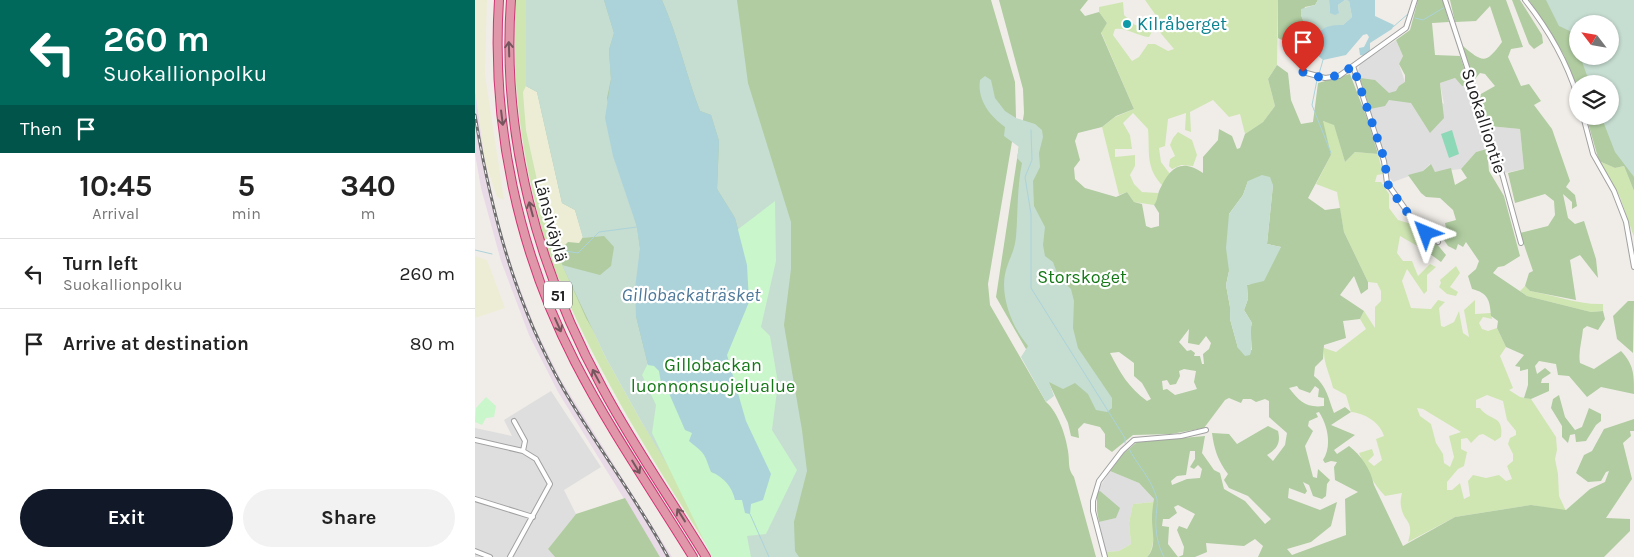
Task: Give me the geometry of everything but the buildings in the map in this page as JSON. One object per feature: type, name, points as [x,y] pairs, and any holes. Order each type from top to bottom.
[{"type":"highway","name":"Länsiväylä","points":[[499,0],[498,73],[505,142],[518,210],[535,267],[549,307],[579,370],[693,557]]},
{"type":"highway","name":"Länsiväylä","points":[[511,0],[510,70],[516,142],[530,207],[548,268],[573,329],[604,390],[706,557]]},
{"type":"street","points":[[1303,72],[1317,77],[1332,78],[1353,66],[1406,28],[1415,0]]},
{"type":"street","name":"Suokalliontie","points":[[1445,0],[1503,177],[1521,243]]},
{"type":"street","points":[[1525,0],[1546,28],[1570,75]]},
{"type":"street","points":[[1353,66],[1385,161],[1387,183],[1416,224],[1438,242]]},
{"type":"street","points":[[1585,125],[1593,154],[1614,191],[1626,222],[1634,268]]},
{"type":"street","points":[[514,421],[525,441],[523,451]]},
{"type":"street","points":[[1105,557],[1093,511],[1093,501],[1099,481],[1122,451],[1135,440],[1181,436],[1206,430]]},
{"type":"street","points":[[477,434],[475,440],[523,451],[536,459],[549,482],[548,490],[510,557]]},
{"type":"street","points":[[475,499],[533,517]]},
{"type":"street","points":[[475,551],[490,557]]},
{"type":"shaded area","points":[[1396,40],[1403,56],[1399,64],[1405,82],[1444,104],[1440,83],[1455,78],[1462,86],[1470,85],[1490,146],[1487,149],[1476,152],[1461,169],[1435,172],[1430,164],[1423,171],[1393,182],[1387,174],[1387,160],[1358,71],[1360,64]]},
{"type":"shaded area","points":[[475,88],[485,161],[498,220],[514,273],[536,330],[561,380],[672,557],[660,557],[558,392],[529,335],[501,261],[481,188],[475,154]]},
{"type":"shaded area","points":[[1489,126],[1520,129],[1524,169],[1504,173]]},
{"type":"shaded area","points":[[551,391],[601,467],[564,490],[576,514],[548,549],[555,557],[475,557],[475,428],[512,436],[504,420]]},
{"type":"shaded area","points":[[1110,471],[1139,483],[1154,499],[1154,502],[1133,504],[1129,523],[1131,544],[1119,551],[1106,552],[1099,522],[1116,518],[1119,508],[1098,490]]},
{"type":"green space","points":[[475,0],[487,0],[485,75],[504,200],[497,197],[485,161],[475,88]]},
{"type":"green space","points":[[516,0],[526,0],[526,86],[523,92],[526,130],[545,216],[559,242],[557,253],[606,358],[641,421],[677,478],[714,557],[646,447],[603,372],[565,294],[547,249],[526,162],[518,108],[515,54]]},
{"type":"green space","points":[[526,0],[991,0],[1015,82],[1016,118],[988,284],[990,305],[1061,425],[1067,445],[1070,468],[1096,557],[723,557],[586,318],[557,253],[559,242],[564,246],[568,242],[579,243],[583,237],[575,210],[562,203],[537,92],[526,86]]},
{"type":"green space","name":"Gillobackaträsket","points":[[526,0],[604,0],[614,33],[609,50],[611,79],[607,98],[626,190],[637,227],[640,248],[636,316],[648,365],[747,265],[735,218],[717,189],[719,141],[711,115],[700,111],[673,27],[662,0],[737,0],[748,83],[791,222],[791,269],[784,325],[807,471],[794,522],[795,551],[799,557],[723,557],[641,421],[606,358],[562,265],[600,275],[611,266],[614,247],[604,236],[583,238],[575,210],[562,203],[537,92],[526,86]]},
{"type":"green space","name":"Storskoget","points":[[999,0],[1088,0],[1080,10],[1085,16],[1099,12],[1107,23],[1101,33],[1134,109],[1116,116],[1102,127],[1078,133],[1075,141],[1080,160],[1074,168],[1075,179],[1085,188],[1116,197],[1127,192],[1134,202],[1142,204],[1146,226],[1151,228],[1159,226],[1159,213],[1154,205],[1163,183],[1171,171],[1182,166],[1188,166],[1203,173],[1203,157],[1218,140],[1219,129],[1232,136],[1237,149],[1240,148],[1245,134],[1263,122],[1275,106],[1268,79],[1277,65],[1288,73],[1291,100],[1301,124],[1313,122],[1318,83],[1350,74],[1378,154],[1355,152],[1345,162],[1334,125],[1323,121],[1331,155],[1308,198],[1325,210],[1340,208],[1344,232],[1368,282],[1368,289],[1361,294],[1354,276],[1340,295],[1364,311],[1360,319],[1343,321],[1346,338],[1324,345],[1323,359],[1315,367],[1314,376],[1324,388],[1334,413],[1345,407],[1351,412],[1331,425],[1355,435],[1334,450],[1337,454],[1349,446],[1361,458],[1371,474],[1374,485],[1403,546],[1455,517],[1531,505],[1566,510],[1590,489],[1605,482],[1609,471],[1606,472],[1601,481],[1588,482],[1576,473],[1584,455],[1592,451],[1604,429],[1634,419],[1634,431],[1630,431],[1631,436],[1623,443],[1632,479],[1606,518],[1630,519],[1630,531],[1604,557],[1258,557],[1263,546],[1255,539],[1244,546],[1206,543],[1207,552],[1195,557],[1178,557],[1147,557],[1153,544],[1152,516],[1154,499],[1139,483],[1110,471],[1123,454],[1137,442],[1205,436],[1202,453],[1214,470],[1220,473],[1224,489],[1245,501],[1265,524],[1271,519],[1248,496],[1229,488],[1224,480],[1228,474],[1217,455],[1212,433],[1229,434],[1237,444],[1268,426],[1278,431],[1279,435],[1277,445],[1267,455],[1273,461],[1285,445],[1287,433],[1269,417],[1269,401],[1265,399],[1256,402],[1251,399],[1243,399],[1241,403],[1229,398],[1225,400],[1204,428],[1171,434],[1133,435],[1112,452],[1105,447],[1105,434],[1100,427],[1084,423],[1078,429],[1079,438],[1071,436],[1068,423],[1048,381],[1030,356],[996,297],[1024,113],[1023,89]],"holes":[[[1248,181],[1273,185],[1267,244],[1281,247],[1251,284],[1247,285],[1248,299],[1244,310],[1252,323],[1250,330],[1252,350],[1238,348],[1230,319],[1226,285],[1229,271],[1229,214],[1243,195]],[[1189,329],[1188,343],[1199,345],[1206,336],[1211,343],[1209,349],[1203,354],[1204,364],[1202,364],[1200,356],[1194,356],[1195,353],[1191,350],[1187,351],[1179,342]],[[1119,352],[1134,363],[1134,376],[1142,383],[1151,399],[1147,401],[1135,391],[1121,374],[1110,353]],[[1184,369],[1196,371],[1194,382],[1197,389],[1175,395],[1167,389],[1163,390],[1162,381],[1167,380],[1170,385],[1176,384],[1180,376],[1179,371]],[[1297,386],[1299,389],[1310,393],[1315,386],[1319,389],[1318,397],[1324,398],[1324,406],[1312,406],[1300,400],[1289,388]],[[1319,412],[1325,423],[1328,436],[1326,454],[1323,460],[1325,463],[1337,462],[1334,467],[1335,480],[1358,492],[1345,499],[1346,535],[1292,555],[1287,549],[1311,542],[1331,526],[1337,502],[1320,510],[1288,498],[1289,488],[1305,494],[1307,491],[1303,482],[1309,485],[1313,496],[1322,499],[1326,496],[1327,484],[1330,480],[1318,469],[1317,478],[1313,477],[1305,446],[1313,431],[1308,426],[1309,421],[1318,417],[1316,413]],[[1190,451],[1195,451],[1195,459],[1190,467],[1194,469],[1198,465],[1202,469],[1200,478],[1187,479],[1172,485],[1171,481],[1177,476],[1186,475]],[[1178,505],[1195,514],[1187,529],[1179,526],[1177,530],[1184,547],[1183,555],[1178,557],[1168,544],[1169,527],[1162,526],[1163,519],[1169,519],[1177,513],[1174,507]]]},
{"type":"green space","points":[[1145,0],[1278,0],[1277,65],[1268,79],[1275,106],[1263,122],[1245,134],[1240,114],[1229,117],[1213,100],[1190,112],[1191,132],[1185,130],[1186,113],[1168,119],[1165,146],[1159,148],[1161,162],[1170,174],[1163,186],[1153,173],[1149,159],[1148,129],[1133,113],[1123,123],[1130,135],[1132,149],[1115,149],[1115,157],[1135,155],[1135,166],[1130,175],[1134,184],[1142,192],[1158,193],[1159,199],[1154,205],[1134,202],[1127,192],[1119,195],[1102,127],[1115,117],[1134,109],[1101,32],[1107,23],[1099,12],[1099,7],[1123,2],[1124,15],[1135,25],[1150,27],[1153,30],[1149,37],[1123,29],[1115,29],[1113,35],[1132,61],[1139,57],[1148,44],[1155,44],[1168,51],[1174,49],[1158,30],[1157,17]]},
{"type":"green space","points":[[1278,0],[1318,0],[1315,5],[1305,7],[1301,15],[1305,25],[1300,42],[1306,46],[1295,47],[1278,38]]},
{"type":"green space","points":[[1318,0],[1329,0],[1330,13],[1339,13],[1338,5],[1345,0],[1349,1],[1352,17],[1343,25],[1320,30],[1313,45],[1306,46],[1300,42],[1298,34],[1305,25],[1301,9],[1315,5]]},
{"type":"green space","points":[[1418,0],[1443,0],[1449,22],[1432,23],[1435,55],[1460,56],[1470,85],[1462,86],[1455,78],[1440,83],[1444,118],[1430,133],[1411,103],[1389,100],[1385,106],[1370,109],[1360,78],[1375,80],[1389,93],[1396,91],[1405,82],[1405,75],[1399,64],[1403,56],[1396,40],[1410,30]]},
{"type":"green space","points":[[1450,0],[1506,0],[1523,47],[1511,49],[1508,57],[1521,86],[1529,84],[1541,101],[1534,105],[1552,129],[1570,181],[1566,187],[1575,195],[1577,206],[1572,209],[1572,202],[1563,194],[1568,218],[1575,224],[1584,221],[1596,259],[1598,278],[1580,255],[1570,260],[1576,300],[1530,291],[1525,286],[1529,273],[1533,271],[1520,233],[1548,226],[1555,215],[1554,201],[1545,194],[1515,203],[1508,173],[1524,169],[1520,129],[1489,126],[1479,95],[1495,86],[1485,74],[1480,73],[1475,79],[1469,69],[1463,46],[1475,56],[1484,59],[1492,54],[1502,42],[1490,6],[1476,21],[1455,22]]},
{"type":"green space","points":[[1512,0],[1520,0],[1542,35],[1543,43],[1534,49],[1529,44]]},
{"type":"green space","points":[[1529,0],[1550,0],[1569,18],[1569,65],[1619,65],[1619,27],[1634,41],[1634,191],[1624,166],[1615,168],[1599,161],[1589,125],[1619,125],[1619,75],[1572,75],[1564,55]]},
{"type":"green space","points":[[1546,0],[1634,0],[1634,177],[1615,152],[1604,125],[1619,125],[1619,75],[1587,75],[1583,65],[1619,65],[1619,15],[1569,15],[1569,31],[1559,26]]},
{"type":"green space","points":[[985,76],[991,80],[995,98],[1005,111],[1016,118],[1035,124],[1042,130],[1043,137],[1039,153],[1040,167],[1033,181],[1034,206],[1045,227],[1043,245],[1045,256],[1053,262],[1059,278],[1071,289],[1074,301],[1073,328],[1078,348],[1112,398],[1112,408],[1107,412],[1096,410],[1088,394],[1075,383],[1063,389],[1049,382],[1054,396],[1046,402],[1021,357],[1028,346],[1017,330],[1008,310],[1004,280],[1016,237],[1018,190],[1022,163],[1017,158],[1019,147],[1004,136],[1005,127],[994,118],[983,101],[980,80]]},
{"type":"green space","points":[[526,86],[537,92],[562,203],[575,210],[583,238],[579,243],[564,246],[556,240],[545,216],[526,130],[523,91]]},
{"type":"green space","points":[[1322,121],[1334,124],[1345,162],[1355,152],[1378,154],[1383,174],[1377,175],[1375,182],[1381,182],[1389,194],[1389,208],[1398,220],[1411,224],[1428,240],[1424,241],[1426,251],[1400,236],[1397,253],[1403,261],[1412,261],[1418,276],[1430,264],[1436,267],[1427,275],[1427,291],[1424,294],[1407,269],[1402,281],[1411,308],[1431,309],[1438,300],[1445,302],[1439,308],[1441,326],[1444,327],[1454,322],[1459,311],[1463,333],[1469,337],[1464,310],[1475,300],[1475,314],[1491,313],[1492,319],[1483,317],[1479,323],[1482,329],[1488,331],[1497,328],[1506,347],[1500,356],[1513,388],[1509,390],[1520,397],[1531,399],[1556,437],[1557,450],[1555,459],[1559,496],[1566,511],[1531,505],[1455,517],[1408,542],[1410,529],[1402,511],[1402,493],[1385,496],[1373,481],[1359,453],[1372,449],[1374,455],[1368,461],[1374,466],[1382,460],[1376,439],[1384,436],[1382,431],[1371,419],[1351,412],[1346,395],[1333,388],[1325,359],[1324,348],[1336,352],[1366,329],[1360,319],[1364,311],[1375,328],[1375,307],[1381,301],[1381,291],[1377,283],[1368,282],[1344,232],[1337,192],[1316,184],[1331,155]],"holes":[[[1487,395],[1503,401],[1507,420],[1516,431],[1516,435],[1510,438],[1508,444],[1513,454],[1513,461],[1507,466],[1512,479],[1506,481],[1499,475],[1486,478],[1473,475],[1468,481],[1470,496],[1464,499],[1460,483],[1452,490],[1447,490],[1447,482],[1458,469],[1464,466],[1467,452],[1461,449],[1461,439],[1467,438],[1471,443],[1479,435],[1483,434],[1495,441],[1501,437],[1498,421],[1480,408],[1476,408],[1476,400]],[[1417,408],[1423,409],[1461,432],[1449,436],[1454,457],[1450,467],[1444,463],[1443,454],[1436,443],[1431,424],[1420,416]]]},
{"type":"green space","points":[[1452,130],[1459,154],[1449,158],[1441,134]]},
{"type":"green space","points":[[1178,132],[1192,140],[1197,155],[1193,166],[1181,165],[1172,169],[1169,166],[1170,159],[1175,156],[1170,145]]},
{"type":"green space","points":[[1487,149],[1489,171],[1504,196],[1520,256],[1504,266],[1498,267],[1493,273],[1527,296],[1591,312],[1603,311],[1605,319],[1598,330],[1587,326],[1583,329],[1580,363],[1594,369],[1621,351],[1629,361],[1632,370],[1634,394],[1601,387],[1587,397],[1569,376],[1558,375],[1556,364],[1539,361],[1535,366],[1537,374],[1545,368],[1551,373],[1542,379],[1541,383],[1549,383],[1549,391],[1531,399],[1524,398],[1528,385],[1528,369],[1520,371],[1520,367],[1515,366],[1524,355],[1506,347],[1497,328],[1498,321],[1491,316],[1487,298],[1482,293],[1472,289],[1468,276],[1476,269],[1479,261],[1466,242],[1463,247],[1458,244],[1456,250],[1448,246],[1444,240],[1447,233],[1445,223],[1456,220],[1453,210],[1440,198],[1426,197],[1408,175],[1423,171],[1431,164],[1435,172],[1451,168],[1455,185],[1467,178],[1461,169],[1476,152]]},
{"type":"green space","points":[[1599,161],[1615,168],[1624,166],[1634,191],[1634,237],[1620,197]]},
{"type":"green space","points":[[1262,175],[1270,177],[1273,185],[1267,244],[1281,247],[1264,281],[1247,285],[1248,299],[1244,310],[1252,323],[1252,347],[1250,355],[1245,356],[1238,348],[1230,319],[1226,285],[1229,271],[1226,248],[1229,214],[1243,195],[1248,181]]},
{"type":"green space","name":"Gillobackan luonnonsuojelualue","points":[[775,201],[776,261],[761,327],[770,336],[778,383],[772,430],[797,470],[766,534],[747,536],[751,557],[712,557],[652,433],[656,405],[642,375],[703,256]]},
{"type":"green space","points":[[1428,240],[1436,243],[1446,255],[1441,262],[1426,251],[1424,241]]},
{"type":"green space","points":[[475,256],[487,260],[505,308],[475,318]]},
{"type":"green space","points":[[1456,266],[1460,273],[1450,287],[1458,292],[1456,296],[1447,294],[1439,287],[1440,280]]},
{"type":"green space","points":[[1525,286],[1530,291],[1576,301],[1603,304],[1603,311],[1591,312],[1527,296],[1520,291]]},
{"type":"green space","points":[[1628,301],[1634,301],[1633,353],[1617,339],[1613,316]]},
{"type":"green space","points":[[1559,395],[1565,417],[1575,430],[1582,427],[1589,408],[1601,414],[1601,421],[1596,425],[1586,441],[1576,442],[1575,434],[1570,435],[1568,443],[1562,437],[1562,426],[1551,408],[1553,399]]},
{"type":"green space","points":[[486,397],[496,406],[494,417],[486,418],[482,425],[475,422],[476,408]]},
{"type":"green space","points":[[1100,491],[1120,508],[1116,518],[1099,522],[1097,492]]},
{"type":"green space","points":[[625,498],[660,557],[555,557],[548,549],[576,514]]},
{"type":"green space","points":[[1154,502],[1153,539],[1147,557],[1107,557],[1106,552],[1119,551],[1131,544],[1129,523],[1133,504]]},
{"type":"water","name":"Gillobackaträsket","points":[[604,0],[662,0],[673,27],[700,111],[711,115],[719,141],[717,189],[735,218],[747,265],[749,302],[727,355],[746,421],[771,474],[763,500],[751,504],[750,514],[745,513],[742,500],[735,500],[727,483],[711,472],[703,454],[689,441],[692,433],[685,430],[668,391],[661,383],[659,371],[654,366],[648,365],[636,316],[635,288],[640,249],[637,227],[613,156],[605,118],[611,79],[609,50],[614,33]]},
{"type":"water","points":[[1329,0],[1345,0],[1338,5],[1339,13],[1335,15],[1330,13]]},
{"type":"water","points":[[1345,0],[1375,0],[1375,16],[1394,25],[1392,29],[1370,43],[1370,50],[1366,56],[1360,55],[1359,48],[1364,47],[1369,37],[1367,34],[1363,35],[1346,55],[1323,60],[1314,52],[1316,38],[1321,30],[1330,26],[1343,25],[1352,17],[1349,1]]},
{"type":"waterway","points":[[1415,18],[1423,20],[1445,7]]},
{"type":"waterway","points":[[1393,27],[1408,14]]},
{"type":"waterway","points":[[1319,74],[1323,60]]},
{"type":"waterway","points":[[1317,80],[1312,105],[1331,153]]},
{"type":"waterway","points":[[1031,130],[1032,160],[1025,177],[1031,214],[1031,288],[1125,438],[1125,443]]},
{"type":"waterway","points":[[546,244],[558,250],[578,253],[599,232],[637,227]]},
{"type":"waterway","points":[[475,250],[492,254]]},
{"type":"waterway","points":[[1128,447],[1155,492],[1157,501],[1157,533],[1164,557]]},
{"type":"waterway","points":[[750,514],[769,557]]},
{"type":"railway","points":[[475,115],[497,222],[507,257],[532,324],[564,390],[643,514],[668,557]]},
{"type":"place","name":"Kilråberget","points":[[1127,24]]},
{"type":"route","points":[[1303,72],[1317,77],[1332,78],[1339,76],[1353,66],[1385,161],[1387,183],[1416,224],[1426,233]]}]
